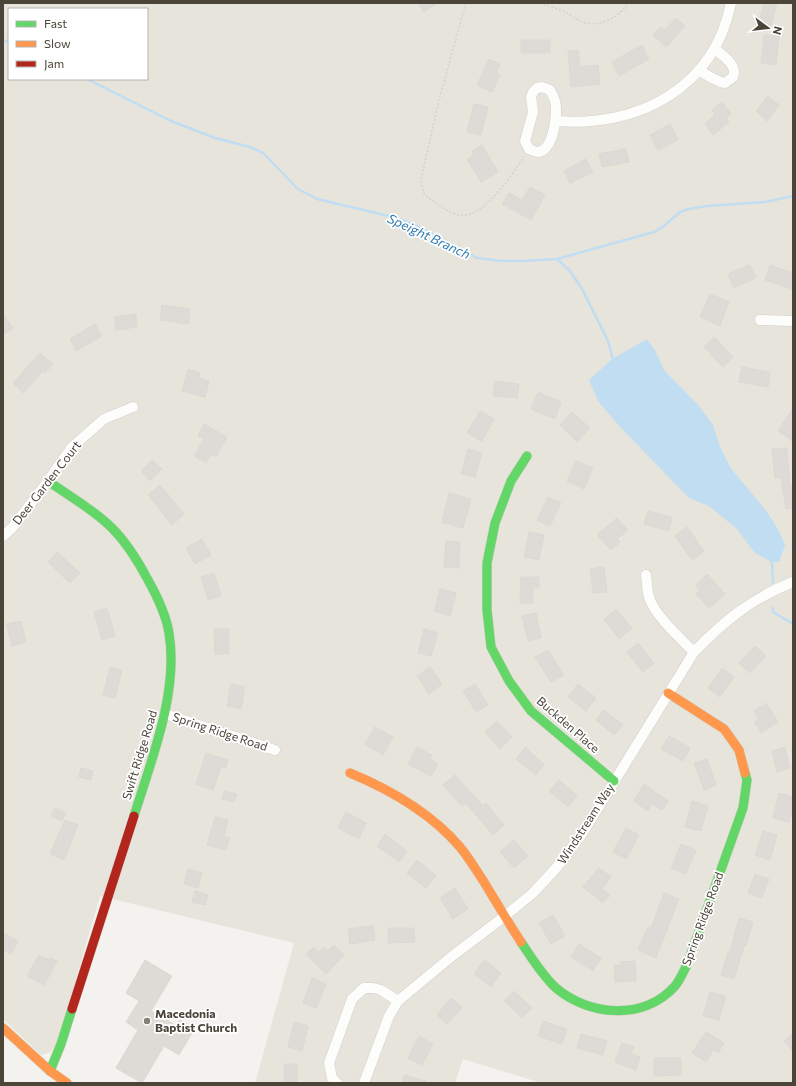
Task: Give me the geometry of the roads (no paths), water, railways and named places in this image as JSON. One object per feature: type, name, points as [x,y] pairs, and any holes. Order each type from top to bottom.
[{"type":"street","points":[[556,121],[573,123],[626,116],[657,103],[674,92],[699,70],[715,49],[728,19],[731,3]]},
{"type":"street","points":[[699,70],[719,82],[725,83],[733,77],[734,69],[732,65],[715,49]]},
{"type":"street","points":[[537,88],[546,88],[550,90],[554,96],[557,112],[556,121],[549,141],[543,150],[537,152],[529,149],[525,141],[533,112],[533,92],[537,88]]},
{"type":"street","points":[[760,320],[793,321]]},
{"type":"street","name":"Deer Garden Court","points":[[3,536],[12,528],[72,447],[104,419],[133,407]]},
{"type":"street","name":"Buckden Place","points":[[527,456],[511,481],[496,523],[487,563],[487,610],[491,647],[509,681],[531,711],[614,781]]},
{"type":"street","name":"Swift Ridge Road","points":[[48,481],[93,512],[111,527],[125,542],[139,562],[158,598],[168,633],[170,650],[170,689],[165,714],[63,1037],[50,1071]]},
{"type":"street","points":[[646,575],[649,598],[656,610],[666,624],[694,652]]},
{"type":"street","name":"Windstream Way","points":[[364,1083],[389,1016],[398,1001],[451,957],[533,893],[557,867],[582,834],[694,652],[713,632],[735,614],[777,588],[793,582]]},
{"type":"street","name":"Spring Ridge Road","points":[[350,773],[373,782],[399,795],[441,828],[460,848],[481,877],[542,972],[559,991],[586,1005],[604,1010],[620,1011],[642,1008],[660,999],[674,987],[687,965],[743,808],[747,780],[739,750],[724,729],[668,693]]},
{"type":"street","name":"Spring Ridge Road","points":[[165,714],[275,750]]},
{"type":"street","points":[[337,1083],[332,1078],[329,1064],[352,999],[364,988],[373,988],[381,990],[398,1001]]},
{"type":"street","points":[[3,1028],[50,1071],[67,1083]]},
{"type":"water","points":[[647,339],[656,352],[664,370],[699,406],[713,425],[721,449],[730,467],[767,512],[779,531],[785,545],[779,562],[772,562],[755,553],[736,528],[709,506],[689,498],[621,428],[598,401],[589,380],[612,359]]},
{"type":"waterway","name":"Speight Branch","points":[[3,40],[8,42]]},
{"type":"waterway","name":"Speight Branch","points":[[89,80],[171,121],[215,138],[250,147],[263,153],[298,189],[317,199],[397,218],[417,226],[477,258],[502,261],[557,259],[654,232],[664,226],[680,212],[688,209],[707,206],[765,202],[793,196]]},
{"type":"waterway","points":[[557,259],[570,271],[582,289],[608,341],[613,360]]},
{"type":"waterway","points":[[770,560],[772,563],[773,583]]},
{"type":"waterway","points":[[773,608],[773,612],[793,624]]},
{"type":"place","name":"Macedonia Baptist Church","points":[[147,1021]]}]
